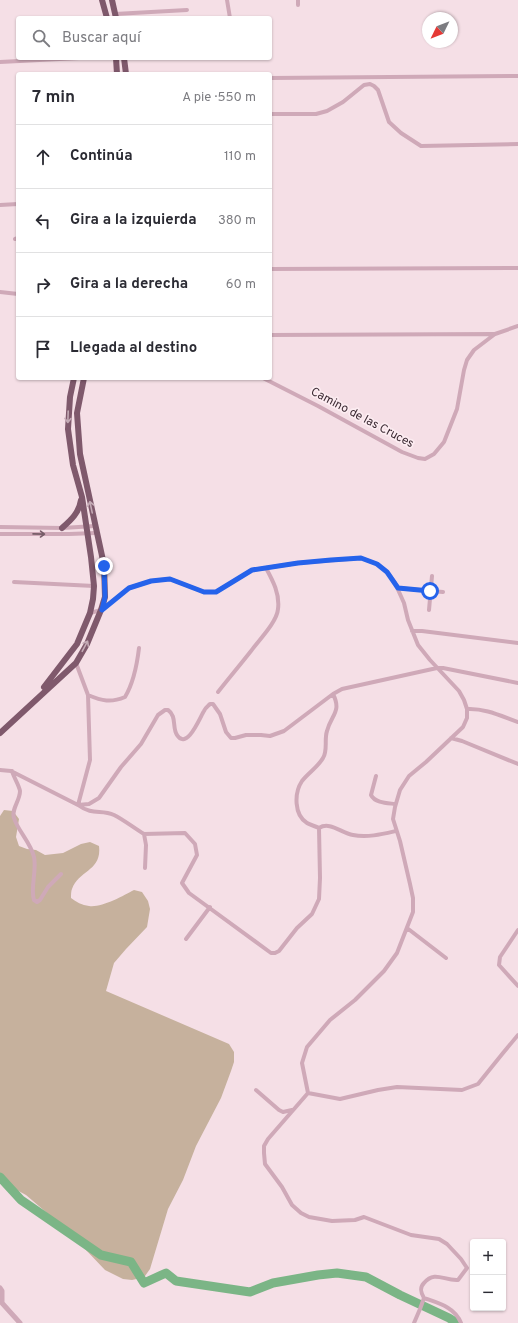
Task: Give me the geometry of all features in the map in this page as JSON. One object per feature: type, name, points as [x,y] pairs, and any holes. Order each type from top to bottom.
[{"type":"main road","points":[[102,0],[106,16]]},
{"type":"main road","points":[[112,0],[116,16]]},
{"type":"main road","points":[[116,60],[117,72]]},
{"type":"main road","points":[[124,60],[126,72]]},
{"type":"main road","points":[[30,704],[78,644],[94,599],[94,586],[87,526],[82,497],[73,465],[68,429],[70,397],[74,380]]},
{"type":"main road","points":[[0,733],[76,663],[87,644],[102,610],[105,597],[104,566],[80,454],[77,413],[84,380]]},
{"type":"main road","points":[[62,528],[78,511],[82,497]]},
{"type":"street","points":[[227,0],[230,16]]},
{"type":"street","points":[[298,0],[298,5]]},
{"type":"street","points":[[116,16],[187,10]]},
{"type":"street","points":[[0,62],[40,60]]},
{"type":"street","points":[[272,78],[518,76]]},
{"type":"street","points":[[272,114],[316,114],[327,111],[344,102],[364,85],[370,84],[378,90],[389,122],[401,133],[421,146],[518,144]]},
{"type":"street","points":[[0,205],[16,204]]},
{"type":"street","points":[[272,269],[518,268]]},
{"type":"street","points":[[0,292],[16,294]]},
{"type":"street","name":"Camino de las Cruces","points":[[268,380],[402,452],[422,460],[434,454],[444,442],[457,409],[467,360],[474,350],[494,334],[518,326]]},
{"type":"street","points":[[272,335],[494,334]]},
{"type":"street","points":[[0,527],[62,528],[95,526]]},
{"type":"street","points":[[0,534],[96,533]]},
{"type":"street","points":[[90,613],[102,610],[129,588],[151,581],[170,579],[204,592],[216,592],[252,570],[298,563],[361,558],[377,564],[387,572],[398,588],[418,645],[459,692],[464,700],[467,709],[467,718],[463,727],[409,776],[400,790],[395,804],[394,819],[396,831],[400,841],[413,898],[413,912],[407,928],[397,953],[384,971],[355,1000],[330,1020],[307,1047],[302,1063],[308,1093]]},
{"type":"street","points":[[218,692],[263,636],[276,617],[278,603],[276,587],[266,568]]},
{"type":"street","points":[[429,610],[432,576]]},
{"type":"street","points":[[14,582],[94,586]]},
{"type":"street","points":[[398,588],[443,592]]},
{"type":"street","points":[[412,631],[518,643]]},
{"type":"street","points":[[88,695],[111,701],[125,697],[133,681],[139,648]]},
{"type":"street","points":[[76,663],[88,695],[90,760],[78,805]]},
{"type":"street","points":[[78,805],[89,804],[99,798],[121,767],[141,744],[158,715],[165,710],[168,710],[173,715],[176,734],[179,738],[184,739],[189,737],[197,726],[205,709],[210,704],[213,704],[220,714],[226,732],[231,738],[261,734],[270,736],[284,731],[333,694],[342,689],[437,668],[518,683]]},
{"type":"street","points":[[318,828],[306,823],[300,815],[296,807],[296,794],[301,782],[320,763],[326,751],[326,732],[336,712],[337,702],[333,694]]},
{"type":"street","points":[[467,709],[476,708],[518,722]]},
{"type":"street","points":[[451,738],[518,764]]},
{"type":"street","points":[[0,770],[11,771],[90,812],[114,815],[144,834],[185,833],[195,844],[197,855],[182,883],[190,893],[271,953],[279,951],[297,928],[312,914],[319,899],[320,878],[318,828]]},
{"type":"street","points":[[11,771],[20,790],[20,796],[14,810],[14,818],[34,856],[34,900],[37,902],[40,900],[48,888],[61,874]]},
{"type":"street","points":[[376,776],[371,795],[373,799],[395,804]]},
{"type":"street","points":[[318,828],[323,825],[328,825],[352,835],[360,836],[396,831]]},
{"type":"street","points":[[144,834],[146,845],[145,868]]},
{"type":"street","points":[[186,939],[210,907]]},
{"type":"street","points":[[407,928],[446,958]]},
{"type":"street","points":[[518,930],[500,957],[499,965],[518,986]]},
{"type":"street","points":[[308,1093],[340,1099],[397,1087],[462,1090],[478,1084],[518,1035]]},
{"type":"street","points":[[256,1090],[279,1110],[283,1112],[292,1110]]},
{"type":"street","points":[[308,1093],[292,1110],[264,1146],[265,1164],[282,1187],[292,1205],[309,1217],[332,1220],[355,1220],[364,1217],[410,1235],[439,1239],[461,1259],[467,1268],[458,1280],[454,1281],[434,1276],[429,1278],[422,1286],[421,1294],[424,1298],[439,1303],[452,1310],[459,1318],[461,1323]]},
{"type":"street","points":[[0,1288],[2,1291],[2,1303],[20,1323]]},
{"type":"street","points":[[414,1323],[424,1298]]},
{"type":"shaded area","points":[[4,810],[13,811],[19,819],[16,837],[19,846],[36,850],[45,855],[63,853],[81,844],[90,842],[99,846],[99,854],[94,866],[75,883],[72,889],[71,898],[75,901],[89,906],[100,905],[134,890],[142,892],[148,901],[150,909],[147,927],[114,963],[106,991],[229,1044],[234,1052],[234,1062],[221,1098],[196,1146],[183,1180],[168,1209],[150,1269],[145,1276],[141,1278],[132,1280],[123,1279],[105,1270],[67,1230],[26,1195],[0,1181],[0,816]]},
{"type":"waterway","points":[[0,1177],[21,1200],[101,1255],[131,1262],[144,1283],[166,1273],[176,1281],[250,1292],[273,1283],[337,1273],[366,1277],[457,1323]]},
{"type":"route","points":[[104,566],[105,597],[102,610],[129,588],[151,581],[170,579],[204,592],[216,592],[252,570],[298,563],[361,558],[377,564],[387,572],[398,588],[430,591]]}]
